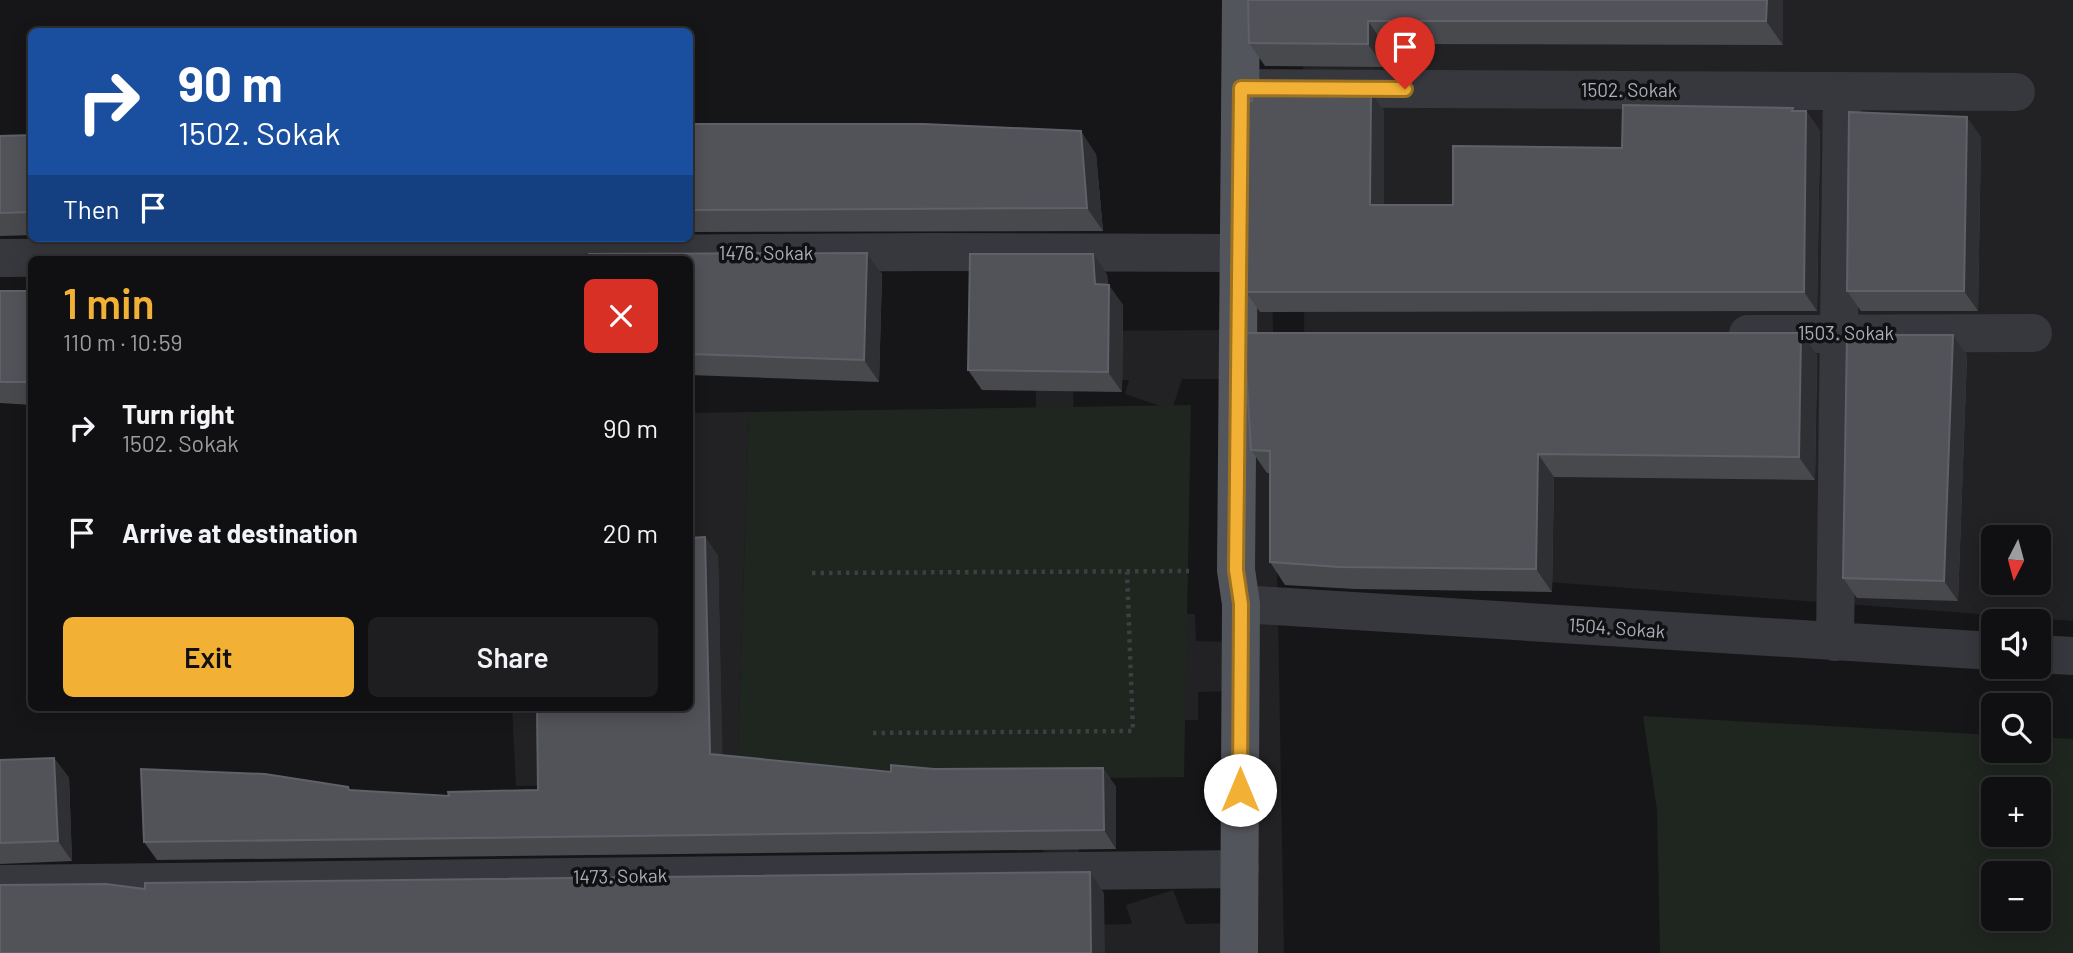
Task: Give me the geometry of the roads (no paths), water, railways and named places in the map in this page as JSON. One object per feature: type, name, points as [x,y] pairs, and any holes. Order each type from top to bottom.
[{"type":"main road","points":[[1239,953],[1238,587],[1253,334],[1239,253],[1241,0]]},
{"type":"street","name":"1502. Sokak","points":[[1241,88],[2017,92]]},
{"type":"street","points":[[1835,642],[1842,91]]},
{"type":"street","name":"1476. Sokak","points":[[267,256],[933,251],[1239,253]]},
{"type":"street","name":"1476. Sokak","points":[[0,258],[28,258]]},
{"type":"street","name":"1503. Sokak","points":[[1712,334],[2033,333]]},
{"type":"street","name":"1504. Sokak","points":[[1238,587],[1835,642],[1981,650]]},
{"type":"street","points":[[2051,655],[2073,656]]},
{"type":"street","name":"1473. Sokak","points":[[0,884],[1240,869]]}]
